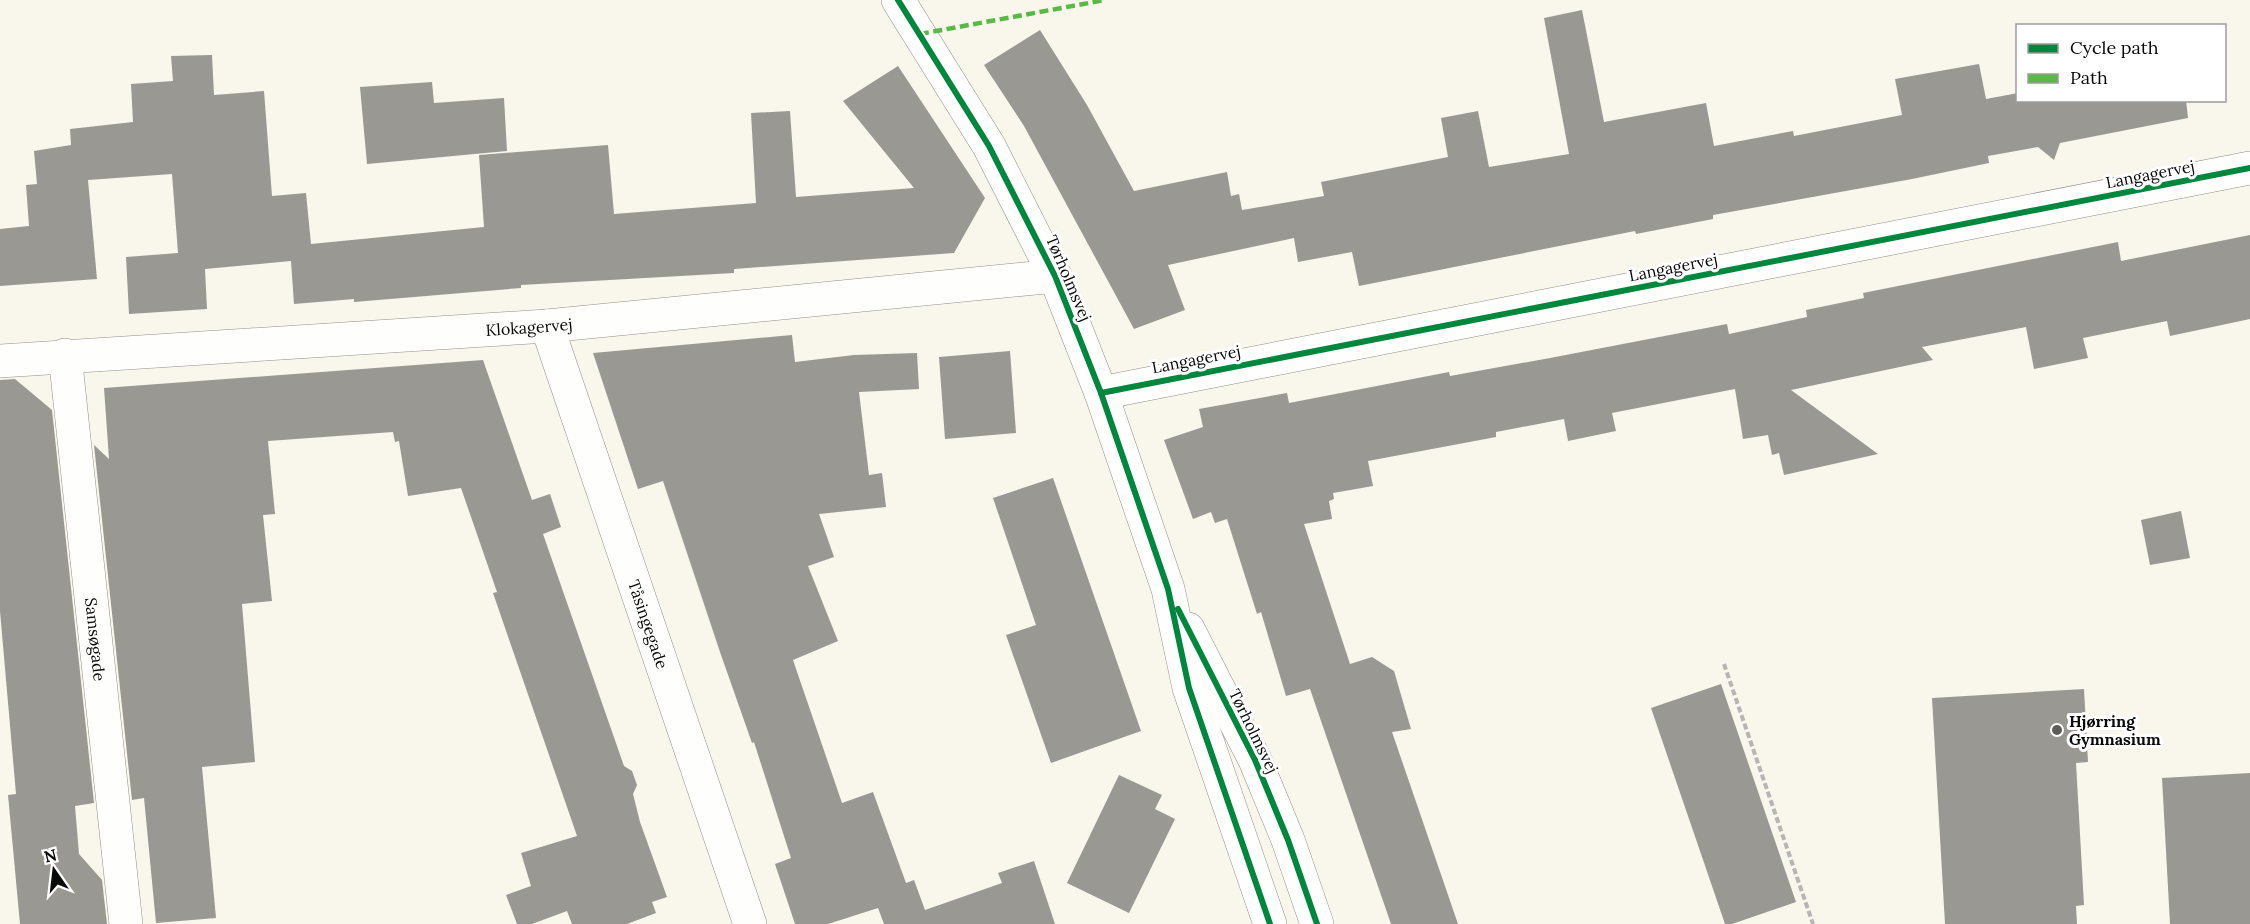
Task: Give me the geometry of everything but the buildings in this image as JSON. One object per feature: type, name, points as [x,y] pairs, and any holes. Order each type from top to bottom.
[{"type":"street","name":"Tørholmsvej","points":[[898,0],[989,146],[1023,207],[1055,276],[1101,393],[1168,589],[1189,688],[1270,924]]},
{"type":"street","name":"Langagervej","points":[[1101,393],[2250,168]]},
{"type":"street","name":"Klokagervej","points":[[0,361],[65,355],[547,326],[1055,276]]},
{"type":"street","name":"Tåsingegade","points":[[547,326],[750,924]]},
{"type":"street","name":"Samsøgade","points":[[65,355],[126,924]]},
{"type":"street","name":"Tørholmsvej","points":[[1168,589],[1255,760],[1288,840],[1317,924]]},
{"type":"path","points":[[1724,664],[1813,924]]},
{"type":"marked path","points":[[920,34],[1105,0]]},
{"type":"cycle path","points":[[898,0],[989,146],[1055,276],[1101,393],[1168,589],[1189,688],[1270,924]]},
{"type":"cycle path","points":[[1101,393],[2250,168]]},
{"type":"cycle path","points":[[1178,609],[1255,760],[1288,840],[1317,924]]},
{"type":"place","name":"Hjørring Gymnasium","points":[[2057,730]]}]
